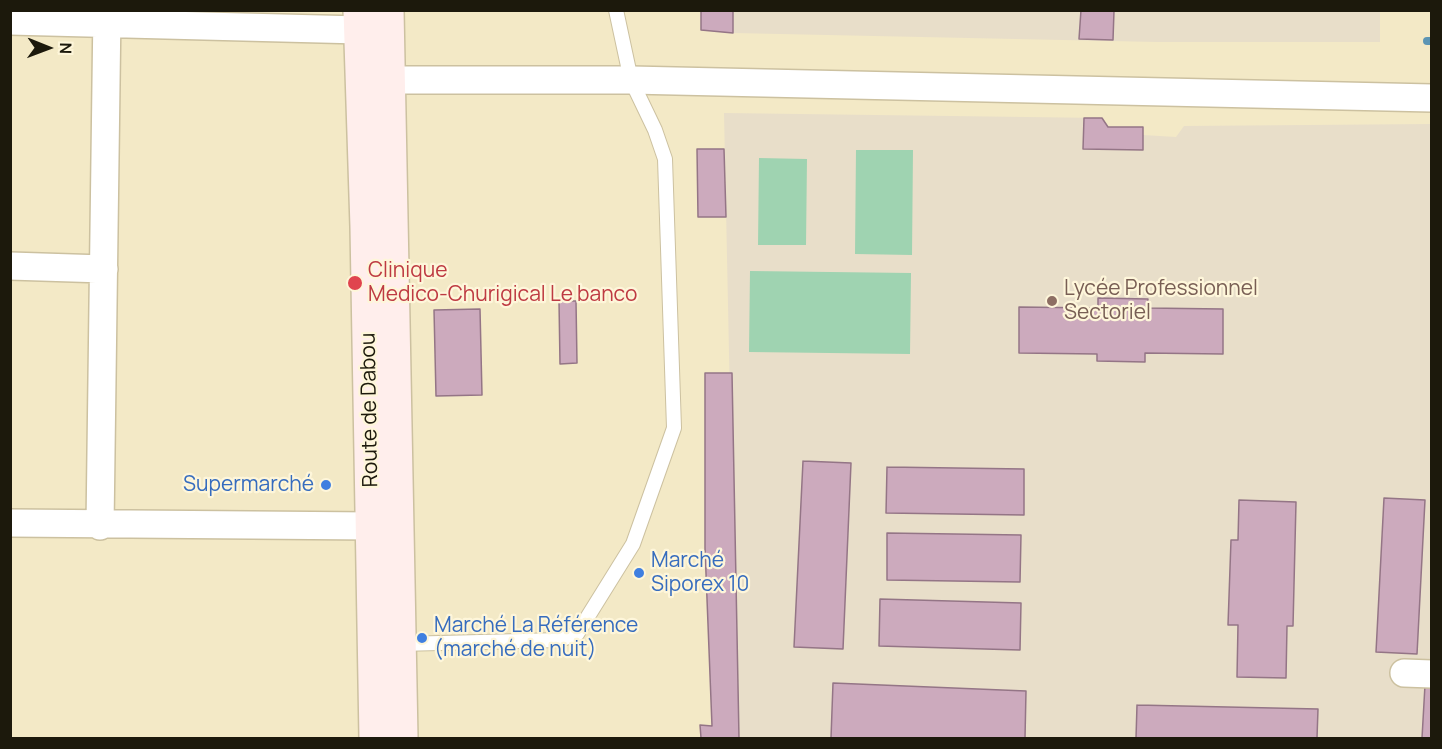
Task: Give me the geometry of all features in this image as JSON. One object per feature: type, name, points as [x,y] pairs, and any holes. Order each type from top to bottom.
[{"type":"street","name":"Route de Dabou","points":[[387,10],[401,738]]},
{"type":"street","points":[[10,21],[107,17],[360,20]]},
{"type":"street","points":[[100,526],[107,17]]},
{"type":"street","name":"Route de Dabou","points":[[360,20],[367,227],[376,738]]},
{"type":"street","points":[[388,80],[631,80],[1431,98]]},
{"type":"street","points":[[10,266],[104,269]]},
{"type":"street","points":[[10,523],[100,526],[372,526]]},
{"type":"street","points":[[1404,673],[1431,674]]},
{"type":"lane","points":[[400,644],[560,640],[577,634],[633,544],[674,428],[668,178],[665,159],[655,130],[631,80],[616,10]]},
{"type":"shaded area","points":[[1380,10],[1380,42],[1157,42],[733,33],[733,11]]},
{"type":"shaded area","name":"Lycée Professionnel Sectoriel","points":[[724,113],[1102,118],[1109,127],[1143,127],[1143,135],[1176,137],[1184,126],[1431,124],[1431,738],[737,738]]},
{"type":"green space","points":[[856,150],[913,150],[912,255],[855,254]]},
{"type":"green space","points":[[759,158],[807,159],[806,245],[758,245]]},
{"type":"green space","points":[[750,271],[911,273],[910,354],[749,352]]},
{"type":"building","points":[[701,10],[733,10],[733,33],[701,30]]},
{"type":"building","points":[[1081,10],[1114,11],[1113,40],[1079,39]]},
{"type":"building","points":[[1084,118],[1102,118],[1108,127],[1143,127],[1143,150],[1083,149]]},
{"type":"building","points":[[697,149],[724,149],[726,217],[698,217]]},
{"type":"building","points":[[1098,298],[1148,299],[1147,308],[1223,309],[1223,354],[1145,353],[1145,362],[1097,361],[1097,354],[1019,353],[1019,307],[1098,308]]},
{"type":"building","points":[[559,301],[576,301],[577,363],[560,364]]},
{"type":"building","points":[[480,309],[482,395],[436,396],[434,310]]},
{"type":"building","points":[[705,373],[732,373],[739,738],[701,738],[700,725],[712,726],[705,548]]},
{"type":"building","points":[[803,461],[851,463],[843,649],[794,647]]},
{"type":"building","points":[[887,467],[1024,469],[1024,515],[886,513]]},
{"type":"building","points":[[1384,498],[1425,500],[1417,654],[1376,652]]},
{"type":"building","points":[[1239,500],[1296,502],[1293,626],[1287,626],[1286,678],[1237,677],[1238,625],[1228,625],[1231,540],[1238,540]]},
{"type":"building","points":[[887,533],[1021,535],[1020,582],[887,580]]},
{"type":"building","points":[[880,599],[1021,603],[1020,650],[879,646]]},
{"type":"building","points":[[833,683],[1026,691],[1025,738],[831,738]]},
{"type":"building","points":[[1425,685],[1432,685],[1432,738],[1422,738]]},
{"type":"building","points":[[1137,705],[1318,709],[1317,738],[1136,738]]},
{"type":"waterway","points":[[1427,41],[1432,41]]},
{"type":"place","name":"Clinique Medico-Churigical Le banco","points":[[355,283]]},
{"type":"place","name":"Lycée Professionnel Sectoriel","points":[[1052,301]]},
{"type":"place","name":"Supermarché","points":[[326,485]]},
{"type":"place","name":"Marché Siporex 10","points":[[639,573]]},
{"type":"place","name":"Marché La Référence (marché de nuit)","points":[[422,638]]}]
